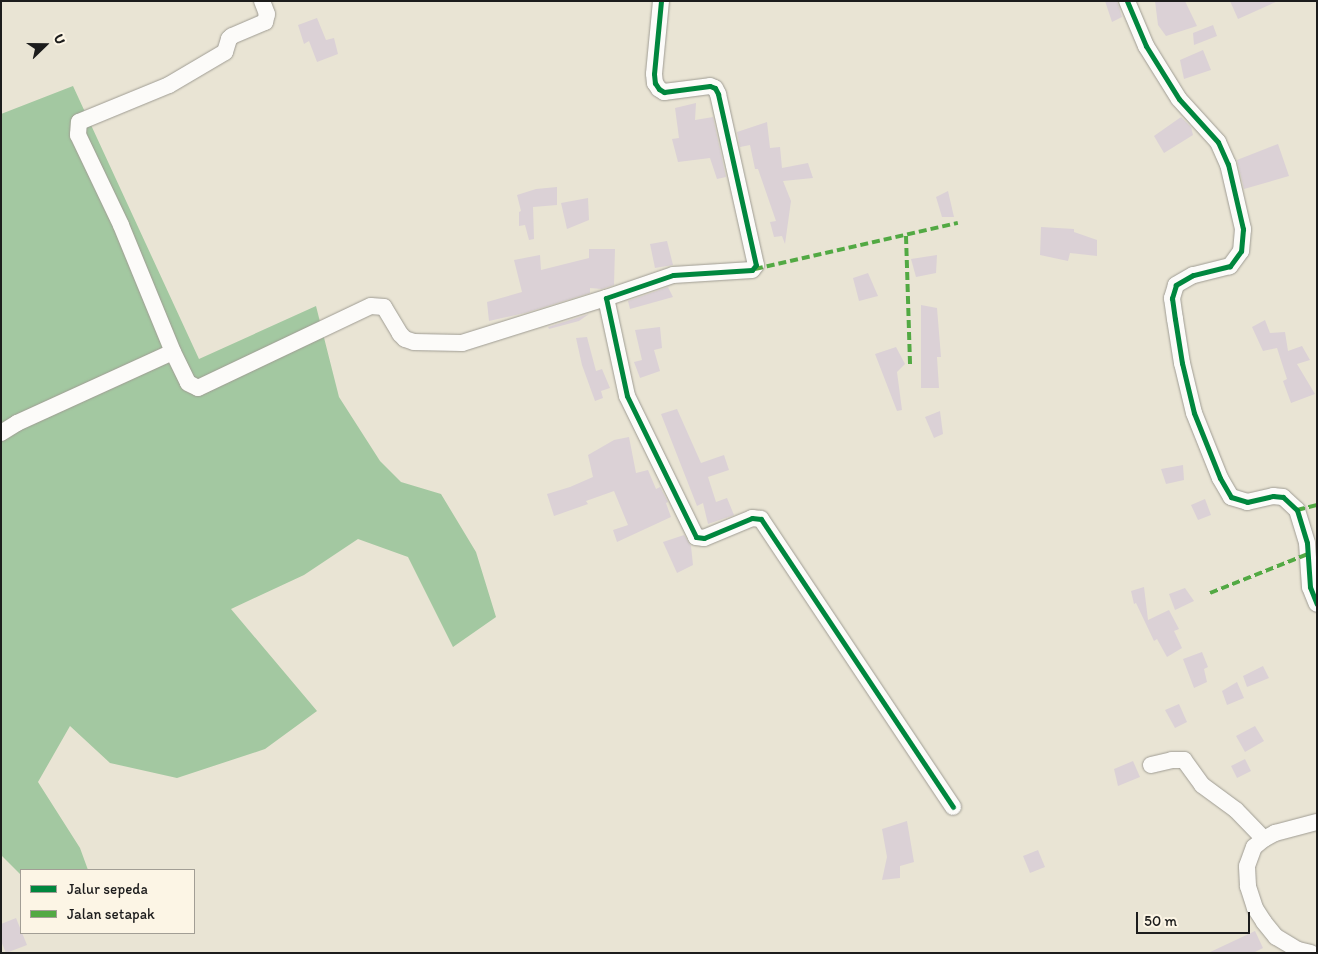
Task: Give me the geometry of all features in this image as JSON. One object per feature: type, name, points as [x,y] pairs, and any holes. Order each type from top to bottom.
[{"type":"street","points":[[262,1],[267,14],[265,22],[232,36],[229,39],[225,52],[169,85],[79,122],[78,135],[121,225],[173,352],[188,383],[198,388],[371,306],[384,307],[405,339],[414,342],[462,343],[673,275],[752,270],[756,265],[715,88],[710,86],[664,92],[655,83],[654,74],[661,1]]},
{"type":"street","points":[[1127,1],[1146,46],[1180,99],[1218,142],[1228,164],[1242,229],[1241,250],[1230,266],[1193,275],[1176,286],[1172,298],[1182,363],[1194,413],[1216,469],[1232,497],[1246,502],[1273,496],[1283,497],[1297,510],[1307,542],[1310,587],[1317,604]]},
{"type":"street","points":[[606,298],[627,396],[696,537],[704,538],[752,518],[760,520],[953,807]]},
{"type":"street","points":[[1,433],[18,423],[173,352]]},
{"type":"street","points":[[1151,765],[1172,760],[1184,760],[1202,785],[1236,810],[1264,839]]},
{"type":"street","points":[[1311,953],[1298,950],[1276,937],[1255,908],[1248,886],[1247,866],[1254,847],[1264,839],[1276,833],[1317,822]]},
{"type":"green space","points":[[73,86],[199,359],[316,306],[339,397],[380,461],[401,482],[441,494],[476,552],[496,617],[453,647],[408,557],[358,539],[304,575],[231,609],[317,711],[265,749],[177,778],[110,763],[70,726],[38,782],[80,848],[88,869],[20,869],[20,874],[1,855],[1,114]]},
{"type":"building","points":[[1105,1],[1117,1],[1122,17],[1112,22]]},
{"type":"building","points":[[1155,1],[1185,1],[1197,26],[1166,36],[1158,25]]},
{"type":"building","points":[[1230,1],[1278,1],[1238,19]]},
{"type":"building","points":[[317,18],[326,40],[334,38],[338,54],[317,62],[309,41],[304,44],[298,25]]},
{"type":"building","points":[[1213,25],[1217,36],[1194,45],[1193,33]]},
{"type":"building","points":[[1203,50],[1211,70],[1184,79],[1180,60]]},
{"type":"building","points":[[696,103],[695,120],[713,117],[726,177],[717,179],[710,158],[678,162],[672,139],[679,138],[675,108]]},
{"type":"building","points":[[1181,117],[1191,127],[1193,135],[1164,153],[1154,136]]},
{"type":"building","points":[[767,122],[770,148],[780,147],[782,168],[808,163],[813,178],[783,181],[791,201],[785,244],[782,236],[774,237],[770,222],[776,221],[758,169],[755,169],[750,145],[740,147],[737,132]]},
{"type":"building","points":[[1278,144],[1289,176],[1244,189],[1237,160]]},
{"type":"building","points":[[557,187],[557,205],[533,207],[534,239],[529,240],[525,225],[519,226],[519,212],[521,211],[517,195],[536,189]]},
{"type":"building","points":[[948,191],[954,217],[942,217],[936,197]]},
{"type":"building","points":[[588,198],[589,220],[567,229],[561,203]]},
{"type":"building","points":[[1041,227],[1074,229],[1074,232],[1097,240],[1097,256],[1070,253],[1068,261],[1040,255]]},
{"type":"building","points":[[667,241],[673,265],[655,268],[650,244]]},
{"type":"building","points":[[589,249],[615,249],[614,285],[602,289],[590,288],[590,293],[525,313],[489,321],[487,302],[522,292],[514,260],[540,255],[541,270],[589,258]]},
{"type":"building","points":[[937,255],[936,273],[916,277],[911,259]]},
{"type":"building","points":[[868,273],[878,296],[859,301],[853,278]]},
{"type":"building","points":[[668,287],[673,297],[630,309],[628,301]]},
{"type":"building","points":[[921,305],[937,308],[941,357],[937,357],[939,388],[921,388]]},
{"type":"building","points":[[589,314],[579,321],[549,329],[548,327]]},
{"type":"building","points":[[1265,320],[1270,333],[1285,332],[1288,351],[1302,346],[1310,360],[1297,364],[1315,394],[1291,403],[1283,381],[1287,379],[1277,348],[1263,351],[1252,327]]},
{"type":"building","points":[[660,327],[662,348],[654,350],[660,371],[640,378],[634,362],[642,360],[635,330]]},
{"type":"building","points":[[587,337],[596,371],[602,369],[610,388],[601,391],[603,398],[595,401],[582,365],[576,338]]},
{"type":"building","points":[[896,347],[905,364],[897,372],[902,410],[897,411],[875,354]]},
{"type":"building","points":[[677,409],[701,463],[724,455],[729,470],[708,477],[716,502],[727,498],[734,515],[708,524],[703,503],[697,506],[661,414]]},
{"type":"building","points":[[940,411],[943,434],[934,438],[925,417]]},
{"type":"building","points":[[629,437],[636,473],[648,470],[656,489],[660,487],[668,502],[666,503],[671,517],[617,542],[613,530],[628,525],[614,491],[586,501],[588,504],[554,516],[547,494],[593,477],[588,455],[614,440]]},
{"type":"building","points":[[1183,465],[1184,480],[1166,484],[1161,469]]},
{"type":"building","points":[[1205,499],[1211,515],[1198,520],[1191,505]]},
{"type":"building","points":[[684,535],[691,546],[693,565],[677,573],[663,542]]},
{"type":"building","points":[[1144,587],[1148,620],[1169,610],[1179,629],[1174,631],[1182,648],[1167,657],[1157,639],[1154,641],[1136,603],[1134,604],[1131,591]]},
{"type":"building","points":[[1185,588],[1194,601],[1175,610],[1169,594]]},
{"type":"building","points":[[1202,652],[1208,667],[1204,669],[1207,682],[1194,688],[1183,659]]},
{"type":"building","points":[[1263,666],[1269,678],[1247,687],[1243,676]]},
{"type":"building","points":[[1237,682],[1244,698],[1227,705],[1222,691]]},
{"type":"building","points":[[1179,704],[1187,722],[1175,728],[1165,710]]},
{"type":"building","points":[[1255,726],[1264,741],[1245,752],[1236,736]]},
{"type":"building","points":[[1245,759],[1251,771],[1237,778],[1231,766]]},
{"type":"building","points":[[1133,761],[1140,777],[1118,786],[1114,769]]},
{"type":"building","points":[[907,821],[914,862],[900,866],[900,878],[882,880],[887,857],[882,829]]},
{"type":"building","points":[[1038,850],[1045,867],[1030,873],[1023,856]]},
{"type":"building","points":[[16,918],[20,934],[23,934],[27,945],[6,953],[1,941],[1,924]]},
{"type":"building","points":[[1255,931],[1263,948],[1253,953],[1208,953]]},
{"type":"marked path","points":[[755,269],[958,223]]},
{"type":"marked path","points":[[906,236],[910,365]]},
{"type":"marked path","points":[[1297,510],[1317,505]]},
{"type":"marked path","points":[[1210,593],[1308,554]]},
{"type":"cycle path","points":[[661,1],[654,74],[655,83],[664,92],[710,86],[715,88],[718,94],[756,265],[752,270],[673,275],[606,298],[627,396],[696,537],[704,538],[752,518],[761,519],[953,807]]},
{"type":"cycle path","points":[[1127,1],[1146,46],[1179,99],[1218,142],[1228,164],[1243,229],[1241,251],[1230,266],[1193,275],[1176,285],[1172,298],[1182,363],[1194,413],[1220,478],[1231,497],[1247,502],[1273,496],[1283,497],[1297,510],[1307,543],[1310,587],[1317,604]]}]
